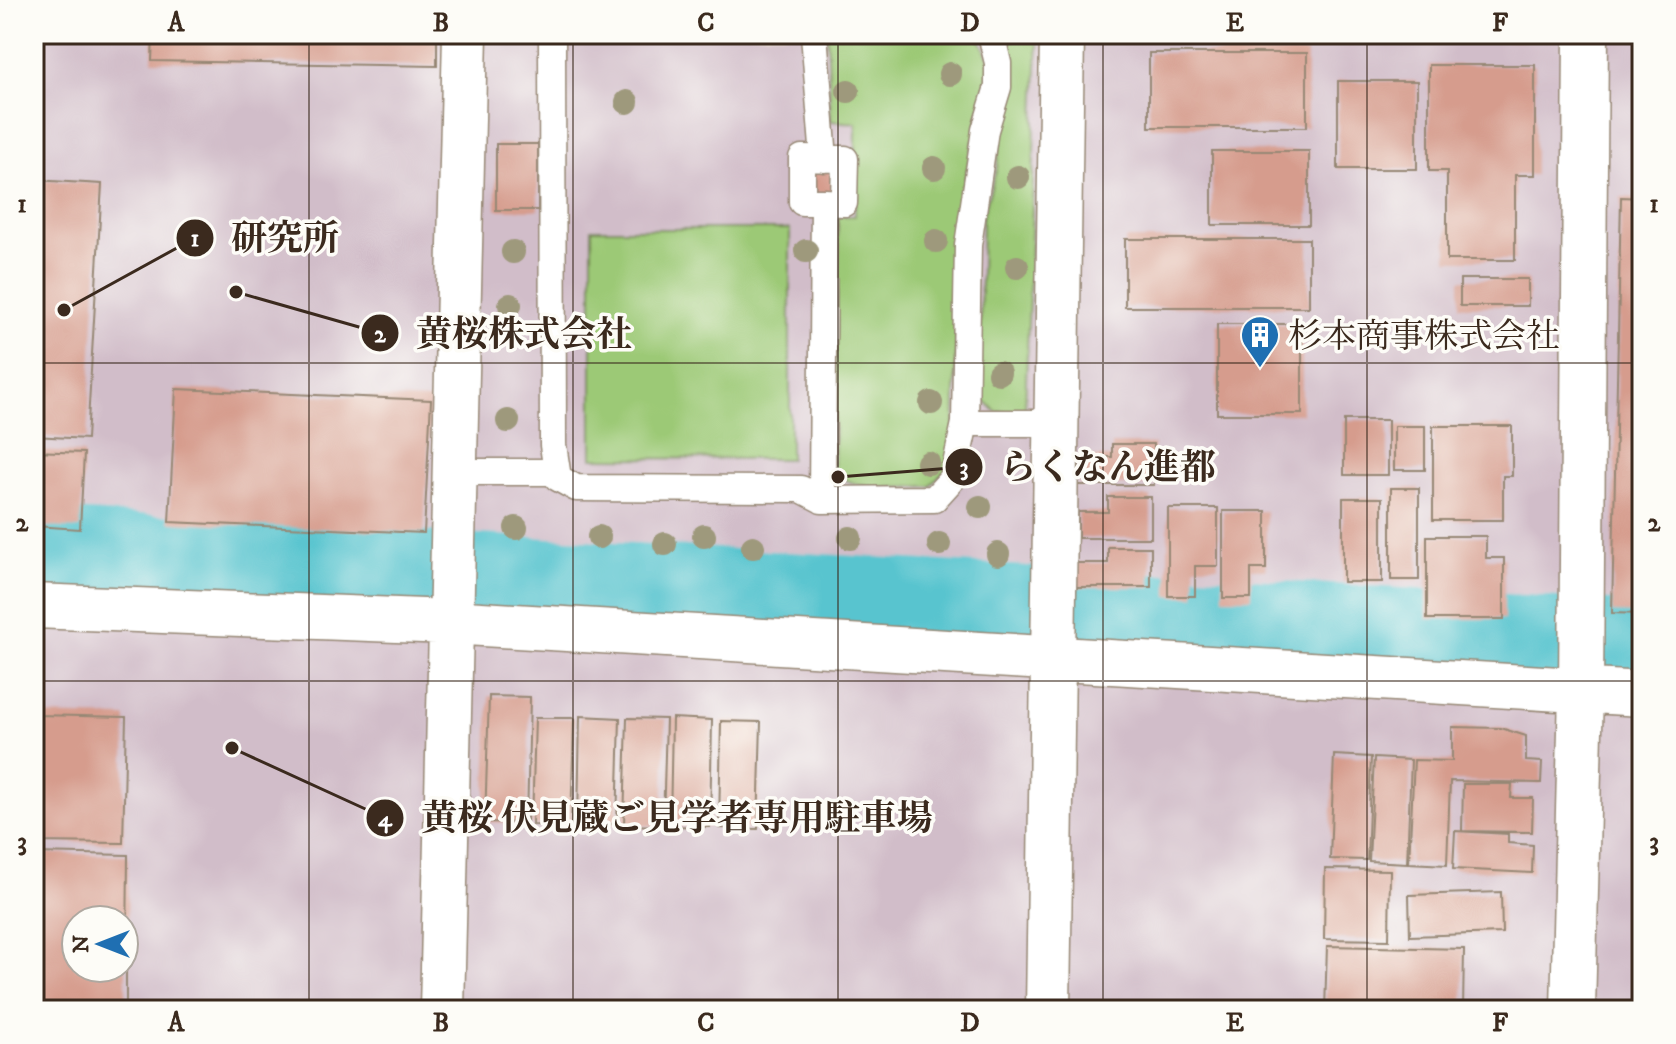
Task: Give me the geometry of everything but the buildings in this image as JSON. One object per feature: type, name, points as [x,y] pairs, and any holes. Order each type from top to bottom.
[{"type":"street","points":[[442,1010],[465,34]]},
{"type":"street","points":[[1048,1010],[1062,34]]},
{"type":"street","points":[[1573,1010],[1581,691],[1586,34]]},
{"type":"street","points":[[34,606],[449,622],[1053,652],[1642,694]]},
{"type":"lane","points":[[552,34],[553,445],[558,478],[576,488],[801,489],[822,500],[934,499],[953,478],[965,423],[968,245],[985,130],[998,87],[998,63],[991,34]]},
{"type":"lane","points":[[814,34],[824,159],[802,158],[802,202],[824,202],[822,500]]},
{"type":"lane","points":[[965,423],[1056,423]]},
{"type":"lane","points":[[454,472],[556,472]]},
{"type":"shaded area","points":[[34,34],[1642,34],[1642,1010],[34,1010]]},
{"type":"green space","points":[[827,34],[977,34],[991,62],[958,210],[954,460],[931,486],[866,486],[843,479],[834,471],[838,216],[855,216],[856,123],[831,121]]},
{"type":"green space","points":[[1017,37],[1038,37],[1025,411],[996,412],[979,394],[982,218],[997,168],[1004,111],[1011,96],[1008,44]]},
{"type":"green space","points":[[592,229],[790,229],[790,459],[592,458]]},
{"type":"waterway","points":[[34,556],[1642,650]]},
{"type":"place","name":"黄桜株式会社","points":[[236,292]]},
{"type":"place","name":"研究所","points":[[64,310]]},
{"type":"place","name":"杉本商事株式会社","points":[[1260,369]]},
{"type":"place","name":"らくなん進都","points":[[838,477]]},
{"type":"place","name":"黄桜 伏見蔵ご見学者専用駐車場","points":[[232,748]]}]
